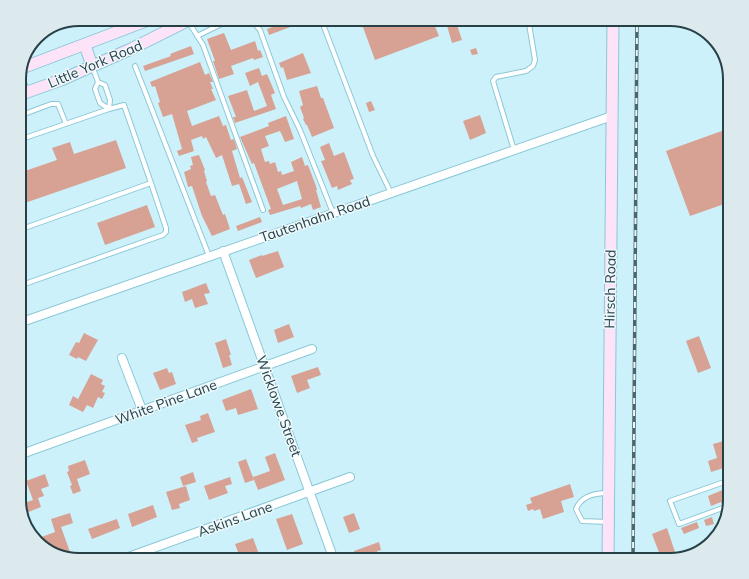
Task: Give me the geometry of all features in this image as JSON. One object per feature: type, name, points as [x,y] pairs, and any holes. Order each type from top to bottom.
[{"type":"main road","name":"Little York Road","points":[[28,66],[133,26]]},
{"type":"main road","name":"Little York Road","points":[[26,93],[61,80],[131,49],[176,26]]},
{"type":"main road","name":"Hirsch Road","points":[[608,553],[613,26]]},
{"type":"main road","points":[[85,45],[92,66]]},
{"type":"street","name":"Tautenhahn Road","points":[[26,321],[612,116]]},
{"type":"street","name":"Wicklowe Street","points":[[223,252],[332,553]]},
{"type":"street","name":"White Pine Lane","points":[[26,452],[312,349]]},
{"type":"street","points":[[122,358],[142,410]]},
{"type":"street","name":"Askins Lane","points":[[140,553],[350,477]]},
{"type":"lane","points":[[191,26],[203,45],[263,210]]},
{"type":"lane","points":[[197,36],[218,26]]},
{"type":"lane","points":[[257,26],[260,30],[284,97],[300,130],[333,213]]},
{"type":"lane","points":[[324,26],[373,156],[391,193]]},
{"type":"lane","points":[[514,150],[493,81],[496,77],[526,71],[533,66],[535,60],[529,26]]},
{"type":"lane","points":[[92,66],[98,82],[95,89],[100,103],[109,109]]},
{"type":"lane","points":[[135,66],[209,256]]},
{"type":"lane","points":[[98,82],[105,85],[110,100],[109,109]]},
{"type":"lane","points":[[26,113],[51,104],[58,104],[66,124]]},
{"type":"lane","points":[[26,138],[109,109],[124,106],[166,228],[166,232],[163,235],[26,284]]},
{"type":"lane","points":[[26,228],[151,183]]},
{"type":"lane","points":[[723,482],[670,501],[678,524],[723,508]]},
{"type":"lane","points":[[608,522],[582,521],[576,509],[578,503],[589,496],[597,493],[609,493]]},
{"type":"building","points":[[275,26],[293,26],[269,35],[267,29]]},
{"type":"building","points":[[363,26],[435,26],[439,36],[375,60]]},
{"type":"building","points":[[447,26],[457,26],[462,40],[452,43]]},
{"type":"building","points":[[224,33],[231,50],[255,41],[258,51],[260,50],[263,57],[254,60],[253,58],[231,66],[234,74],[219,79],[213,61],[215,61],[207,39]]},
{"type":"building","points":[[191,46],[194,54],[145,71],[143,66],[171,56],[170,54]]},
{"type":"building","points":[[476,48],[478,54],[472,55],[470,50]]},
{"type":"building","points":[[303,53],[311,73],[287,80],[283,67],[281,68],[279,63]]},
{"type":"building","points":[[200,62],[205,75],[209,73],[213,82],[210,82],[213,89],[211,89],[216,100],[187,111],[192,126],[219,116],[223,126],[226,125],[231,140],[234,139],[237,149],[232,151],[240,178],[242,177],[252,202],[246,204],[239,184],[232,186],[222,155],[216,158],[206,137],[203,139],[202,136],[191,140],[194,151],[179,156],[177,151],[182,149],[172,114],[163,117],[158,103],[160,102],[155,86],[152,87],[150,82]]},
{"type":"building","points":[[259,68],[262,76],[267,74],[275,93],[271,95],[276,109],[235,123],[233,117],[236,117],[228,96],[247,90],[254,111],[267,106],[258,82],[250,86],[245,73]]},
{"type":"building","points":[[317,86],[334,128],[312,137],[303,119],[304,118],[300,107],[303,105],[299,91]]},
{"type":"building","points":[[371,101],[375,110],[369,112],[366,103]]},
{"type":"building","points":[[480,115],[486,133],[470,140],[463,121]]},
{"type":"building","points":[[286,116],[294,139],[285,142],[280,131],[265,136],[269,146],[261,149],[265,162],[269,161],[270,164],[275,162],[278,172],[281,171],[282,175],[294,171],[291,162],[302,157],[305,166],[308,165],[316,186],[321,207],[313,210],[311,204],[301,208],[300,206],[270,215],[268,210],[271,209],[254,163],[252,164],[240,137],[269,126],[268,123]],"holes":[[[297,181],[302,199],[283,205],[277,189]]]},
{"type":"building","points":[[723,131],[723,204],[690,216],[666,151]]},
{"type":"building","points":[[116,140],[126,168],[26,203],[26,171],[57,160],[52,148],[70,142],[74,154]]},
{"type":"building","points":[[329,143],[334,156],[344,152],[354,179],[350,180],[352,184],[338,190],[337,186],[332,188],[321,161],[325,160],[320,147]]},
{"type":"building","points":[[199,155],[205,170],[206,182],[211,196],[215,195],[223,215],[225,214],[230,229],[212,236],[202,216],[192,186],[188,187],[184,172],[191,169],[190,166],[193,165],[191,157]]},
{"type":"building","points":[[147,205],[155,227],[105,245],[97,223]]},
{"type":"building","points":[[260,217],[262,222],[238,231],[236,226]]},
{"type":"building","points":[[278,251],[284,267],[256,278],[249,260]]},
{"type":"building","points":[[206,283],[210,293],[204,294],[208,304],[195,308],[192,299],[185,302],[182,292]]},
{"type":"building","points":[[289,324],[294,337],[278,343],[274,330]]},
{"type":"building","points":[[84,333],[98,340],[86,361],[69,355],[76,342],[79,343]]},
{"type":"building","points":[[699,336],[711,368],[698,373],[686,341]]},
{"type":"building","points":[[226,339],[231,355],[229,355],[232,365],[223,368],[215,343]]},
{"type":"building","points":[[318,367],[321,375],[307,380],[310,388],[297,393],[291,376]]},
{"type":"building","points":[[167,368],[169,373],[172,372],[176,384],[160,390],[153,373]]},
{"type":"building","points":[[91,374],[103,380],[101,384],[105,386],[102,392],[105,393],[102,399],[98,397],[93,408],[87,405],[83,412],[69,405],[73,396],[78,399]]},
{"type":"building","points":[[251,389],[258,409],[238,415],[236,408],[226,411],[222,400]]},
{"type":"building","points":[[208,413],[215,432],[197,438],[198,441],[192,443],[185,425],[201,420],[200,416]]},
{"type":"building","points":[[723,441],[723,468],[711,472],[708,461],[717,458],[713,444]]},
{"type":"building","points":[[275,453],[285,480],[258,490],[253,477],[270,471],[265,457]]},
{"type":"building","points":[[246,459],[254,480],[245,483],[238,462]]},
{"type":"building","points":[[85,460],[90,474],[77,479],[81,491],[73,494],[70,486],[72,485],[67,472],[69,471],[68,466]]},
{"type":"building","points":[[193,472],[196,482],[183,486],[180,477]]},
{"type":"building","points":[[45,474],[49,486],[41,489],[44,496],[38,498],[41,507],[28,512],[26,503],[33,500],[26,481]]},
{"type":"building","points":[[230,477],[232,484],[225,486],[228,493],[209,500],[204,486]]},
{"type":"building","points":[[570,484],[574,497],[561,501],[564,512],[543,519],[540,509],[528,511],[526,505],[532,503],[530,498]]},
{"type":"building","points":[[186,486],[190,500],[179,504],[180,508],[172,510],[166,492]]},
{"type":"building","points":[[723,490],[723,504],[721,502],[711,506],[708,496]]},
{"type":"building","points":[[153,505],[157,517],[132,527],[128,514]]},
{"type":"building","points":[[70,513],[73,523],[61,527],[70,552],[55,548],[41,537],[55,532],[51,519]]},
{"type":"building","points":[[354,513],[360,529],[349,533],[343,517]]},
{"type":"building","points":[[292,514],[303,544],[287,550],[276,519]]},
{"type":"building","points":[[712,517],[714,524],[706,526],[704,520]]},
{"type":"building","points":[[117,519],[120,528],[92,539],[88,529]]},
{"type":"building","points":[[697,522],[699,528],[684,534],[681,528]]},
{"type":"building","points":[[667,528],[675,552],[659,553],[652,534]]},
{"type":"building","points":[[253,538],[259,553],[238,553],[235,544]]},
{"type":"building","points":[[379,542],[381,550],[377,551],[378,553],[355,553],[354,551]]},
{"type":"railway","points":[[633,553],[637,26]]}]
